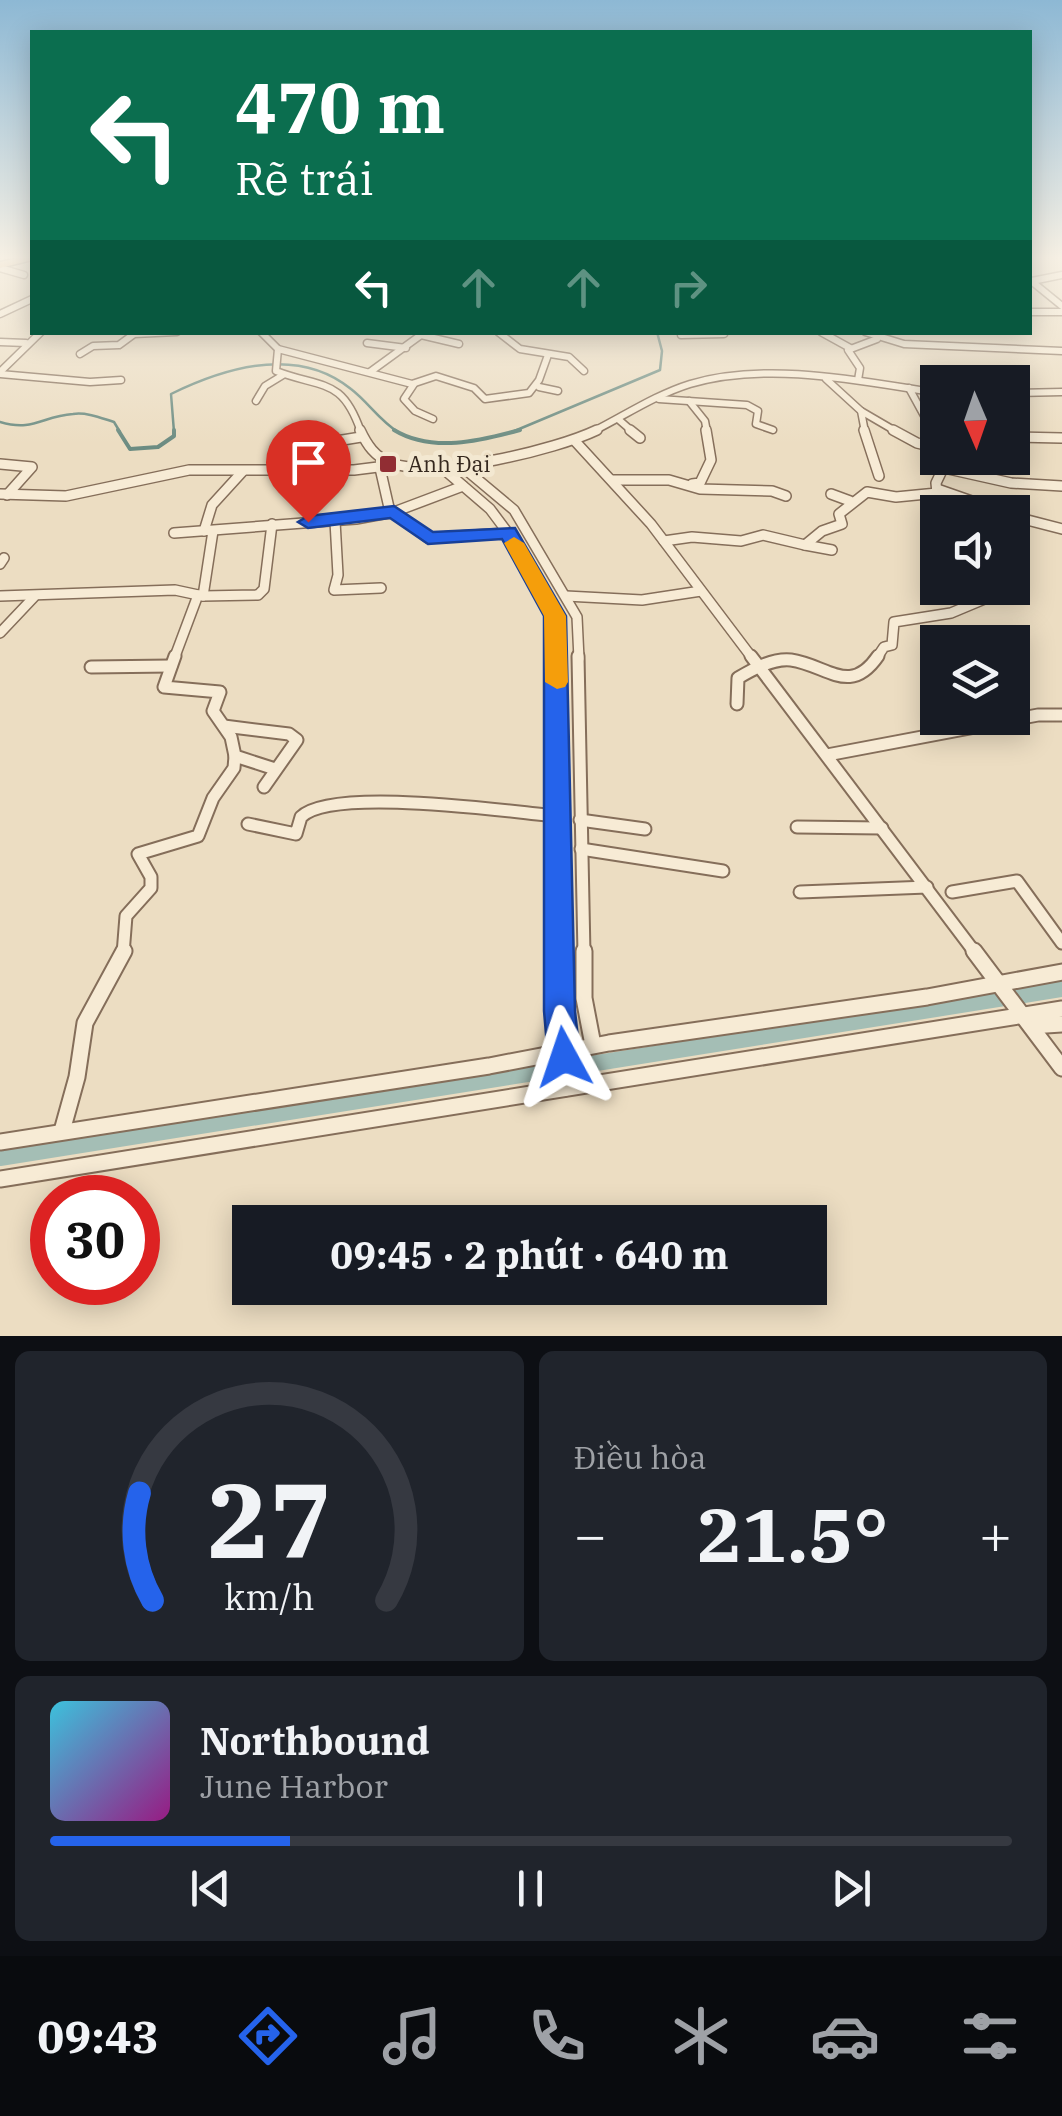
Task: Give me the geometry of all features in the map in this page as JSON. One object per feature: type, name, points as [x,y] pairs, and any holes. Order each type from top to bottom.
[{"type":"street","points":[[0,373],[37,335]]},
{"type":"street","points":[[80,354],[93,346],[116,346],[132,335]]},
{"type":"street","points":[[264,335],[278,349],[414,384],[436,376],[474,388],[479,398],[508,402],[538,387],[558,390]]},
{"type":"street","points":[[370,372],[422,335]]},
{"type":"street","points":[[427,335],[459,344]]},
{"type":"street","points":[[502,335],[520,349],[569,357],[584,371]]},
{"type":"street","points":[[681,336],[702,335]]},
{"type":"street","points":[[826,335],[850,348],[878,338]]},
{"type":"street","points":[[871,335],[909,345],[956,344],[1061,354]]},
{"type":"street","points":[[0,342],[27,342]]},
{"type":"street","points":[[367,343],[407,348]]},
{"type":"street","points":[[850,348],[848,351],[860,368],[858,380]]},
{"type":"street","points":[[278,349],[275,370],[343,394],[368,450],[394,464]]},
{"type":"street","points":[[538,387],[548,355]]},
{"type":"street","points":[[0,360],[10,361]]},
{"type":"street","points":[[0,373],[80,381],[122,380]]},
{"type":"street","points":[[256,401],[265,386],[283,374]]},
{"type":"street","points":[[826,378],[862,410],[920,447]]},
{"type":"street","points":[[4,494],[66,496],[174,472],[459,464],[574,440],[685,386],[714,380],[826,378],[920,390]]},
{"type":"street","points":[[414,384],[404,399],[432,419]]},
{"type":"street","points":[[908,388],[920,410]]},
{"type":"street","points":[[1030,393],[1062,392]]},
{"type":"street","points":[[658,399],[752,407],[758,411],[755,423],[773,430]]},
{"type":"street","points":[[612,480],[647,478],[700,483],[710,460],[705,421],[688,400]]},
{"type":"street","points":[[862,410],[868,446],[880,476]]},
{"type":"street","points":[[618,419],[640,438]]},
{"type":"street","points":[[305,442],[318,444],[361,437]]},
{"type":"street","points":[[1030,437],[1062,438]]},
{"type":"street","points":[[574,440],[664,541],[1062,1068]]},
{"type":"street","points":[[0,464],[32,467],[4,494]]},
{"type":"street","points":[[459,464],[514,510],[575,613],[580,640],[584,998],[593,1046]]},
{"type":"street","points":[[440,466],[490,509],[508,532],[555,616],[566,1081]]},
{"type":"street","points":[[380,468],[392,512],[428,538],[508,532]]},
{"type":"street","points":[[62,1131],[77,1077],[84,1026],[111,984],[125,950],[130,932],[126,916],[152,888],[151,877],[138,854],[198,836],[213,798],[233,770],[235,745],[212,707],[220,692],[164,687],[201,595],[212,505],[242,470]]},
{"type":"street","points":[[940,475],[936,483],[940,490],[954,495]]},
{"type":"street","points":[[988,475],[1012,482],[1062,486]]},
{"type":"street","points":[[692,484],[700,489],[772,491],[786,496]]},
{"type":"street","points":[[174,533],[392,512],[463,486]]},
{"type":"street","points":[[804,545],[822,531],[842,524],[840,512],[866,492],[927,497],[940,490]]},
{"type":"street","points":[[831,494],[850,502]]},
{"type":"street","points":[[334,520],[338,575],[334,590],[381,588]]},
{"type":"street","points":[[1030,521],[1062,529]]},
{"type":"street","points":[[0,596],[171,590],[201,595],[262,593],[272,524]]},
{"type":"street","points":[[664,541],[692,537],[741,541],[762,535],[832,550]]},
{"type":"street","points":[[566,596],[642,600],[701,591]]},
{"type":"street","points":[[0,634],[34,597]]},
{"type":"street","points":[[737,704],[738,678],[760,667],[788,660],[832,676],[852,678],[864,674],[884,647],[892,645],[892,623],[951,613],[970,605]]},
{"type":"street","points":[[555,616],[575,613]]},
{"type":"street","points":[[91,667],[171,666]]},
{"type":"street","points":[[826,756],[1038,714],[1062,716]]},
{"type":"street","points":[[224,726],[295,737],[296,746],[264,787]]},
{"type":"street","points":[[235,756],[276,768]]},
{"type":"street","points":[[248,824],[296,834],[301,817],[321,805],[402,802],[558,816]]},
{"type":"street","points":[[580,820],[645,829]]},
{"type":"street","points":[[797,827],[882,828]]},
{"type":"street","points":[[581,848],[723,871]]},
{"type":"street","points":[[952,892],[1016,881],[1062,943]]},
{"type":"street","points":[[800,892],[927,887]]},
{"type":"street","points":[[0,1142],[563,1054],[593,1046],[750,1025],[1062,972]]},
{"type":"street","points":[[0,1178],[566,1081],[1062,1009]]},
{"type":"street","points":[[1022,1014],[1062,1024]]},
{"type":"waterway","points":[[513,432],[660,370],[662,351],[658,335]]},
{"type":"waterway","points":[[174,432],[171,394],[215,376],[262,365],[308,368],[330,376],[351,389],[398,432]]},
{"type":"waterway","points":[[0,422],[21,425],[83,414],[114,422],[120,432]]},
{"type":"waterway","points":[[118,430],[130,449],[158,447],[174,432]]},
{"type":"waterway","points":[[513,432],[520,430]]},
{"type":"waterway","points":[[398,432],[440,443],[473,441],[513,432]]},
{"type":"waterway","points":[[0,1158],[1062,989]]},
{"type":"slow traffic","points":[[514,543],[555,616],[557,682]]},
{"type":"place","name":"Anh Đại","points":[[388,464]]},
{"type":"route","points":[[308,522],[394,512],[428,538],[461,539],[508,532],[555,616],[560,736],[560,1011],[564,1057]]}]
